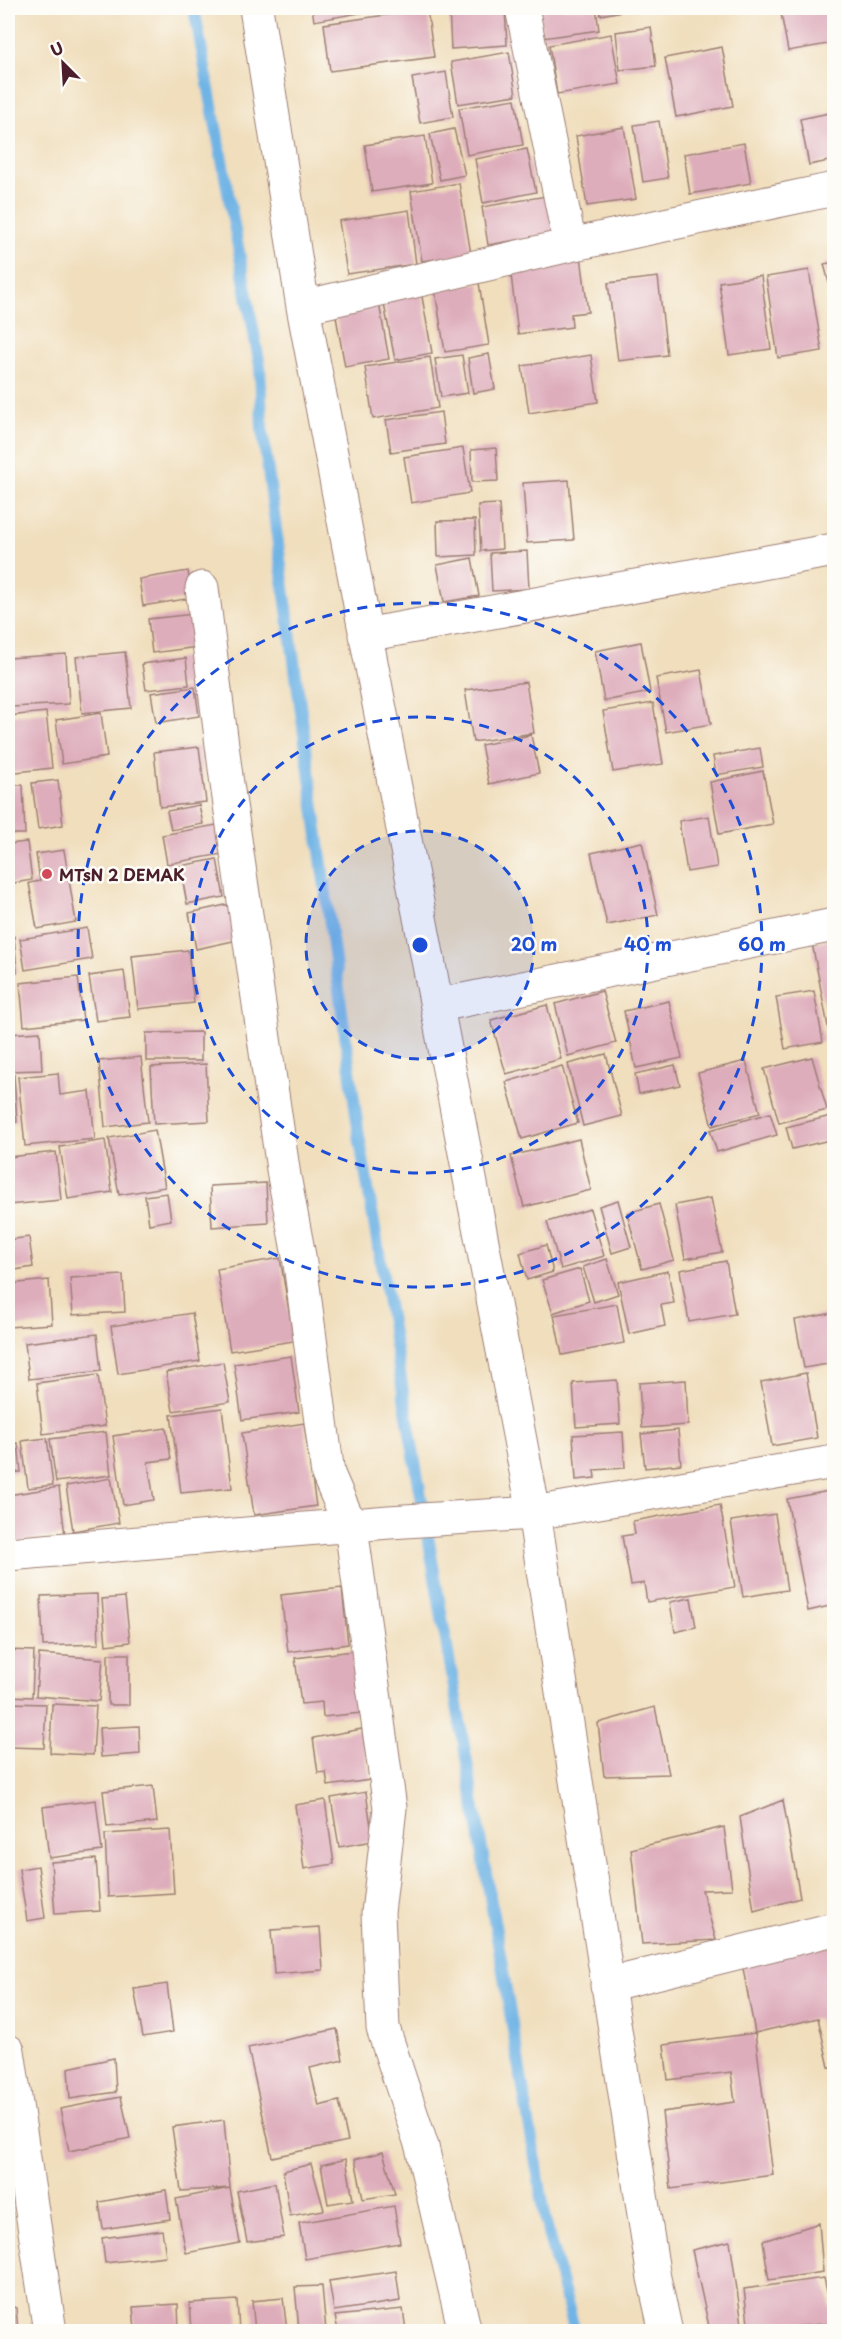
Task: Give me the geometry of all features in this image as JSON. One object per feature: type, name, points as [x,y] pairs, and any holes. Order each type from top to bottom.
[{"type":"street","points":[[256,8],[303,307],[365,635],[439,1005],[534,1513],[654,2278],[666,2331]]},
{"type":"street","points":[[522,8],[570,245]]},
{"type":"street","points":[[303,307],[570,245],[834,189]]},
{"type":"street","points":[[365,635],[834,550]]},
{"type":"street","points":[[202,588],[227,784],[284,1176],[299,1256],[328,1474],[351,1527],[390,1808],[378,1913],[383,2028],[422,2147],[465,2331]]},
{"type":"street","points":[[439,1005],[834,925]]},
{"type":"street","points":[[8,1554],[351,1527],[389,1522],[534,1513],[834,1462]]},
{"type":"street","points":[[607,1985],[834,1929]]},
{"type":"street","points":[[8,2051],[50,2331]]},
{"type":"building","points":[[312,8],[370,8],[371,11],[314,21]]},
{"type":"building","points":[[449,8],[505,8],[507,45],[451,49]]},
{"type":"building","points":[[539,8],[596,8],[599,30],[543,38]]},
{"type":"building","points":[[600,8],[623,8],[623,11],[600,15]]},
{"type":"building","points":[[780,8],[832,8],[834,43],[788,51]]},
{"type":"building","points":[[427,9],[434,57],[330,71],[324,24]]},
{"type":"building","points":[[651,27],[656,66],[620,70],[616,32]]},
{"type":"building","points":[[611,34],[620,84],[557,94],[549,45]]},
{"type":"building","points":[[722,47],[733,106],[676,117],[665,58]]},
{"type":"building","points":[[509,52],[516,95],[458,104],[451,62]]},
{"type":"building","points":[[446,72],[453,117],[420,123],[412,78]]},
{"type":"building","points":[[515,99],[523,145],[467,155],[459,108]]},
{"type":"building","points":[[834,112],[834,160],[809,165],[800,119]]},
{"type":"building","points":[[659,121],[668,178],[643,182],[634,125]]},
{"type":"building","points":[[624,127],[636,199],[587,206],[576,136]]},
{"type":"building","points":[[454,129],[465,175],[440,180],[430,134]]},
{"type":"building","points":[[425,136],[432,183],[372,192],[365,145]]},
{"type":"building","points":[[744,143],[751,183],[690,194],[684,154]]},
{"type":"building","points":[[527,149],[536,192],[483,203],[475,159]]},
{"type":"building","points":[[459,183],[471,254],[422,261],[411,191]]},
{"type":"building","points":[[552,195],[559,233],[488,245],[482,207]]},
{"type":"building","points":[[409,210],[416,264],[347,274],[339,221]]},
{"type":"building","points":[[581,256],[588,312],[571,314],[572,327],[518,334],[510,266]]},
{"type":"building","points":[[834,262],[834,302],[824,264]]},
{"type":"building","points":[[809,270],[822,351],[778,358],[766,277]]},
{"type":"building","points":[[761,276],[771,349],[729,355],[719,282]]},
{"type":"building","points":[[658,277],[667,355],[618,361],[608,283]]},
{"type":"building","points":[[479,283],[489,345],[445,352],[435,290]]},
{"type":"building","points":[[421,291],[432,353],[395,360],[383,299]]},
{"type":"building","points":[[379,303],[389,359],[345,367],[335,311]]},
{"type":"building","points":[[489,354],[495,389],[473,393],[468,358]]},
{"type":"building","points":[[462,355],[468,393],[441,397],[435,359]]},
{"type":"building","points":[[591,355],[598,402],[529,413],[522,366]]},
{"type":"building","points":[[430,357],[438,408],[373,419],[365,367]]},
{"type":"building","points":[[441,412],[445,444],[391,452],[386,420]]},
{"type":"building","points":[[463,448],[470,493],[411,503],[404,457]]},
{"type":"building","points":[[496,448],[498,481],[472,482],[471,450]]},
{"type":"building","points":[[569,480],[574,540],[527,543],[523,483]]},
{"type":"building","points":[[499,504],[502,549],[481,551],[478,505]]},
{"type":"building","points":[[475,520],[476,555],[438,557],[437,521]]},
{"type":"building","points":[[527,551],[529,589],[492,591],[490,553]]},
{"type":"building","points":[[472,558],[479,596],[444,602],[437,565]]},
{"type":"building","points":[[188,571],[192,598],[143,606],[139,579]]},
{"type":"building","points":[[194,614],[198,647],[152,653],[148,619]]},
{"type":"building","points":[[641,642],[650,692],[604,701],[595,651]]},
{"type":"building","points":[[125,652],[131,708],[82,713],[76,657]]},
{"type":"building","points":[[66,654],[69,704],[11,707],[9,658]]},
{"type":"building","points":[[186,658],[189,685],[146,690],[142,664]]},
{"type":"building","points":[[701,670],[711,724],[666,732],[656,678]]},
{"type":"building","points":[[526,682],[534,733],[473,742],[465,690]]},
{"type":"building","points":[[195,687],[199,716],[156,723],[151,693]]},
{"type":"building","points":[[653,703],[663,764],[613,772],[603,711]]},
{"type":"building","points":[[46,712],[52,768],[8,773],[8,716]]},
{"type":"building","points":[[101,713],[107,757],[62,764],[56,720]]},
{"type":"building","points":[[531,735],[539,773],[489,784],[481,745]]},
{"type":"building","points":[[199,747],[206,802],[160,807],[154,752]]},
{"type":"building","points":[[760,748],[763,767],[716,775],[713,756]]},
{"type":"building","points":[[763,771],[773,824],[719,834],[710,782]]},
{"type":"building","points":[[58,780],[63,825],[38,829],[32,783]]},
{"type":"building","points":[[8,785],[23,785],[25,834],[8,834]]},
{"type":"building","points":[[199,805],[203,824],[171,830],[167,811]]},
{"type":"building","points":[[709,816],[717,867],[687,872],[679,821]]},
{"type":"building","points":[[216,825],[222,854],[167,864],[162,835]]},
{"type":"building","points":[[27,842],[32,880],[8,884],[8,844]]},
{"type":"building","points":[[642,842],[658,915],[607,925],[591,853]]},
{"type":"building","points":[[64,850],[76,922],[37,929],[29,883],[40,881],[36,854]]},
{"type":"building","points":[[217,859],[224,897],[187,904],[180,866]]},
{"type":"building","points":[[230,904],[238,940],[196,949],[189,913]]},
{"type":"building","points":[[87,928],[92,959],[25,970],[20,939]]},
{"type":"building","points":[[14,936],[17,972],[8,973],[8,937]]},
{"type":"building","points":[[834,939],[834,1053],[833,1053],[812,943]]},
{"type":"building","points":[[188,950],[194,1003],[138,1009],[132,956]]},
{"type":"building","points":[[124,971],[130,1017],[96,1021],[89,976]]},
{"type":"building","points":[[78,977],[83,1020],[24,1026],[20,983]]},
{"type":"building","points":[[602,991],[616,1043],[568,1056],[555,1004]]},
{"type":"building","points":[[814,991],[823,1042],[785,1049],[776,997]]},
{"type":"building","points":[[8,1001],[12,1026],[8,1026]]},
{"type":"building","points":[[669,1001],[682,1058],[636,1068],[624,1011]]},
{"type":"building","points":[[547,1005],[561,1059],[506,1074],[491,1020]]},
{"type":"building","points":[[40,1032],[42,1070],[8,1071],[8,1034]]},
{"type":"building","points":[[201,1032],[201,1061],[146,1061],[146,1033]]},
{"type":"building","points":[[606,1054],[622,1116],[583,1126],[568,1064]]},
{"type":"building","points":[[141,1057],[148,1122],[105,1127],[99,1061]]},
{"type":"building","points":[[812,1057],[827,1110],[779,1123],[764,1069]]},
{"type":"building","points":[[746,1061],[760,1113],[712,1126],[698,1073]]},
{"type":"building","points":[[206,1064],[209,1121],[154,1124],[151,1067]]},
{"type":"building","points":[[675,1065],[680,1085],[639,1094],[635,1074]]},
{"type":"building","points":[[562,1066],[578,1123],[522,1139],[506,1082]]},
{"type":"building","points":[[58,1073],[60,1095],[90,1091],[95,1139],[25,1146],[18,1077]]},
{"type":"building","points":[[14,1075],[17,1122],[8,1123],[8,1076]]},
{"type":"building","points":[[770,1113],[777,1135],[717,1152],[710,1130]]},
{"type":"building","points":[[831,1116],[834,1139],[792,1149],[786,1127]]},
{"type":"building","points":[[155,1130],[165,1187],[119,1195],[109,1138]]},
{"type":"building","points":[[579,1139],[591,1190],[524,1207],[511,1156]]},
{"type":"building","points":[[105,1140],[112,1192],[68,1199],[60,1147]]},
{"type":"building","points":[[56,1152],[61,1200],[8,1205],[8,1157]]},
{"type":"building","points":[[266,1183],[268,1223],[212,1227],[210,1186]]},
{"type":"building","points":[[167,1193],[171,1220],[149,1224],[145,1196]]},
{"type":"building","points":[[711,1198],[722,1252],[685,1259],[675,1205]]},
{"type":"building","points":[[618,1200],[631,1247],[612,1253],[599,1206]]},
{"type":"building","points":[[659,1204],[674,1260],[642,1269],[627,1213]]},
{"type":"building","points":[[590,1209],[604,1256],[561,1269],[547,1222]]},
{"type":"building","points":[[29,1237],[33,1267],[8,1271],[8,1240]]},
{"type":"building","points":[[546,1245],[553,1272],[527,1280],[520,1253]]},
{"type":"building","points":[[280,1258],[294,1341],[230,1351],[217,1269]]},
{"type":"building","points":[[607,1259],[618,1294],[594,1302],[583,1267]]},
{"type":"building","points":[[726,1261],[735,1314],[689,1322],[680,1270]]},
{"type":"building","points":[[580,1269],[589,1301],[553,1313],[542,1280]]},
{"type":"building","points":[[668,1271],[674,1303],[661,1305],[665,1326],[629,1334],[618,1282]]},
{"type":"building","points":[[123,1275],[125,1312],[73,1315],[70,1278]]},
{"type":"building","points":[[49,1280],[52,1324],[8,1327],[8,1284]]},
{"type":"building","points":[[617,1304],[624,1343],[562,1355],[554,1315]]},
{"type":"building","points":[[192,1313],[200,1361],[118,1374],[111,1326]]},
{"type":"building","points":[[834,1313],[834,1363],[804,1368],[795,1320]]},
{"type":"building","points":[[97,1334],[101,1371],[29,1379],[25,1343]]},
{"type":"building","points":[[291,1356],[299,1412],[242,1420],[234,1364]]},
{"type":"building","points":[[223,1362],[230,1402],[173,1411],[166,1372]]},
{"type":"building","points":[[806,1373],[817,1438],[772,1446],[761,1382]]},
{"type":"building","points":[[98,1375],[105,1426],[43,1434],[37,1383]]},
{"type":"building","points":[[617,1380],[620,1424],[576,1427],[573,1383]]},
{"type":"building","points":[[686,1380],[688,1425],[642,1428],[639,1383]]},
{"type":"building","points":[[222,1408],[232,1488],[181,1493],[171,1415]]},
{"type":"building","points":[[304,1423],[316,1506],[254,1515],[242,1433]]},
{"type":"building","points":[[166,1428],[171,1459],[148,1462],[154,1500],[123,1505],[113,1436]]},
{"type":"building","points":[[678,1430],[681,1464],[645,1468],[641,1434]]},
{"type":"building","points":[[106,1432],[111,1475],[56,1482],[50,1439]]},
{"type":"building","points":[[623,1432],[625,1468],[594,1470],[595,1478],[576,1480],[573,1435]]},
{"type":"building","points":[[47,1438],[53,1485],[28,1488],[22,1441]]},
{"type":"building","points":[[18,1443],[21,1472],[8,1473],[8,1444]]},
{"type":"building","points":[[111,1478],[119,1523],[73,1531],[66,1486]]},
{"type":"building","points":[[59,1487],[65,1535],[8,1543],[8,1495]]},
{"type":"building","points":[[834,1490],[834,1605],[808,1611],[787,1499]]},
{"type":"building","points":[[720,1505],[735,1587],[647,1602],[644,1583],[631,1585],[622,1536],[635,1534],[633,1521]]},
{"type":"building","points":[[775,1514],[787,1590],[743,1597],[731,1521]]},
{"type":"building","points":[[342,1588],[348,1644],[288,1652],[281,1595]]},
{"type":"building","points":[[97,1594],[99,1644],[43,1646],[41,1596]]},
{"type":"building","points":[[125,1597],[130,1642],[106,1645],[102,1599]]},
{"type":"building","points":[[691,1598],[696,1627],[675,1632],[670,1602]]},
{"type":"building","points":[[8,1650],[34,1651],[32,1697],[8,1696]]},
{"type":"building","points":[[353,1651],[361,1713],[323,1717],[322,1702],[301,1704],[295,1658]]},
{"type":"building","points":[[39,1654],[103,1659],[99,1701],[36,1696]]},
{"type":"building","points":[[108,1654],[129,1654],[129,1705],[108,1705]]},
{"type":"building","points":[[9,1703],[46,1704],[44,1748],[8,1747]]},
{"type":"building","points":[[52,1704],[96,1706],[93,1755],[50,1753]]},
{"type":"building","points":[[655,1707],[669,1774],[604,1776],[598,1723]]},
{"type":"building","points":[[139,1726],[140,1754],[101,1757],[99,1728]]},
{"type":"building","points":[[362,1729],[370,1780],[328,1786],[326,1772],[318,1773],[313,1738]]},
{"type":"building","points":[[153,1786],[157,1822],[107,1827],[103,1791]]},
{"type":"building","points":[[366,1792],[373,1841],[339,1847],[331,1798]]},
{"type":"building","points":[[96,1800],[102,1851],[49,1858],[43,1807]]},
{"type":"building","points":[[325,1800],[334,1864],[304,1869],[295,1805]]},
{"type":"building","points":[[783,1800],[800,1898],[754,1911],[740,1817]]},
{"type":"building","points":[[724,1827],[732,1889],[702,1890],[716,1940],[642,1944],[631,1849]]},
{"type":"building","points":[[170,1830],[174,1893],[108,1897],[105,1834]]},
{"type":"building","points":[[96,1859],[100,1911],[55,1914],[51,1862]]},
{"type":"building","points":[[38,1866],[45,1918],[27,1921],[19,1869]]},
{"type":"building","points":[[320,1927],[323,1970],[274,1974],[271,1930]]},
{"type":"building","points":[[834,1943],[834,2068],[829,2067],[818,2018],[755,2033],[742,1963]]},
{"type":"building","points":[[167,1984],[173,2032],[143,2037],[134,1989]]},
{"type":"building","points":[[337,2029],[343,2060],[310,2068],[319,2106],[339,2101],[348,2141],[272,2157],[248,2048]]},
{"type":"building","points":[[755,2033],[773,2175],[671,2189],[662,2112],[735,2102],[731,2072],[668,2080],[664,2045]]},
{"type":"building","points":[[114,2058],[116,2092],[70,2099],[68,2068]]},
{"type":"building","points":[[121,2097],[130,2138],[69,2151],[60,2109]]},
{"type":"building","points":[[224,2120],[230,2188],[181,2191],[172,2127]]},
{"type":"building","points":[[383,2152],[395,2194],[363,2199],[355,2159]]},
{"type":"building","points":[[346,2159],[353,2200],[328,2204],[321,2165]]},
{"type":"building","points":[[311,2164],[324,2210],[290,2216],[283,2171]]},
{"type":"building","points":[[275,2183],[284,2237],[247,2242],[237,2191]]},
{"type":"building","points":[[230,2188],[240,2243],[186,2253],[176,2199]]},
{"type":"building","points":[[166,2190],[170,2219],[103,2229],[99,2202]]},
{"type":"building","points":[[394,2206],[400,2243],[305,2259],[299,2223]]},
{"type":"building","points":[[819,2223],[823,2272],[769,2280],[763,2241]]},
{"type":"building","points":[[162,2230],[166,2256],[105,2263],[102,2238]]},
{"type":"building","points":[[730,2241],[743,2331],[710,2331],[692,2250]]},
{"type":"building","points":[[396,2271],[400,2301],[334,2311],[329,2281]]},
{"type":"building","points":[[824,2278],[834,2323],[749,2331],[744,2289]]},
{"type":"building","points":[[322,2286],[326,2331],[299,2331],[295,2287]]},
{"type":"building","points":[[283,2298],[287,2331],[255,2331],[252,2301]]},
{"type":"building","points":[[237,2300],[239,2331],[192,2331],[190,2303]]},
{"type":"building","points":[[178,2304],[179,2331],[135,2331],[133,2307]]},
{"type":"building","points":[[8,2305],[16,2308],[18,2331],[8,2331]]},
{"type":"building","points":[[403,2309],[406,2331],[338,2331],[335,2316]]},
{"type":"waterway","points":[[194,8],[260,366],[262,427],[359,1136],[548,2233],[575,2332]]},
{"type":"place","name":"MTsN 2 DEMAK","points":[[47,874]]}]
